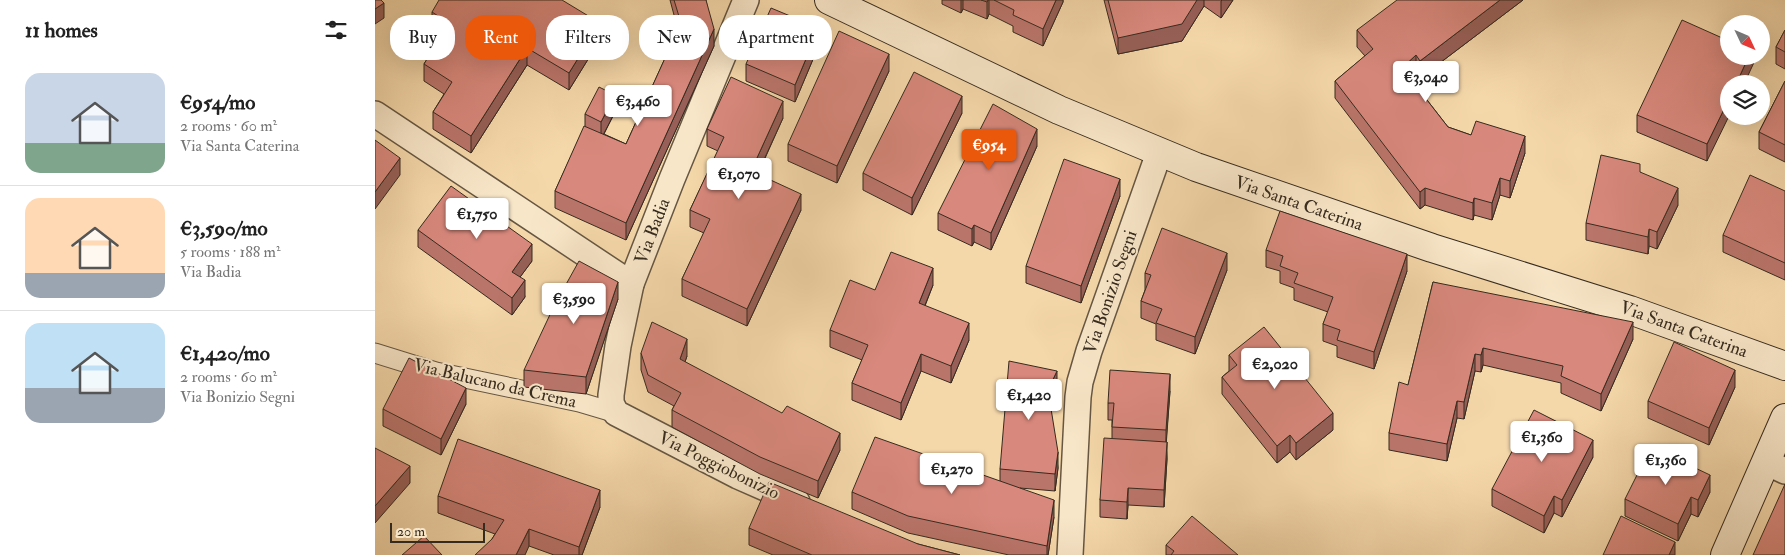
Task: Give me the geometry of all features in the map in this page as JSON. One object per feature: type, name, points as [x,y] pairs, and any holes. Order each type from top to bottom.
[{"type":"main road","name":"Via Santa Caterina","points":[[829,0],[1059,110],[1159,153],[1236,182],[1357,223],[1629,310],[1785,366]]},
{"type":"main road","points":[[1725,555],[1775,467],[1785,418]]},
{"type":"street","name":"Via Badia","points":[[616,413],[611,402],[612,384],[631,284],[675,171],[746,0]]},
{"type":"street","points":[[375,114],[631,284]]},
{"type":"street","name":"Via Bonizio Segni","points":[[1070,555],[1080,382],[1089,351],[1159,153]]},
{"type":"street","name":"Via Balucano da Crema","points":[[375,353],[436,372],[579,402],[616,413]]},
{"type":"street","name":"Via Poggiobonizio","points":[[616,413],[738,476],[817,511]]},
{"type":"building","points":[[375,0],[381,0],[384,3],[375,9]]},
{"type":"building","points":[[439,0],[562,0],[587,15],[546,15],[546,59],[536,53],[536,15],[465,15],[465,60],[519,60],[471,136],[433,112],[452,82],[424,64],[426,60],[455,60],[455,15],[437,15],[432,12]]},
{"type":"building","points":[[674,0],[706,0],[714,29],[709,40],[709,15],[679,15]]},
{"type":"building","points":[[994,0],[1056,0],[1043,29],[1013,15],[1014,10]]},
{"type":"building","points":[[1108,0],[1197,0],[1182,24],[1118,38]]},
{"type":"building","points":[[1397,0],[1500,0],[1420,61],[1416,55],[1402,68],[1448,127],[1471,135],[1476,121],[1525,136],[1510,181],[1500,178],[1492,203],[1474,198],[1473,203],[1425,188],[1420,192],[1335,81],[1373,49],[1357,30]]},
{"type":"building","points":[[771,8],[788,15],[768,15]]},
{"type":"building","points":[[1682,20],[1720,37],[1720,65],[1745,65],[1740,75],[1720,75],[1720,117],[1707,144],[1637,115]]},
{"type":"building","points":[[1785,30],[1785,52],[1776,47]]},
{"type":"building","points":[[839,31],[889,54],[837,166],[788,144],[826,60],[832,60],[832,47]]},
{"type":"building","points":[[547,60],[577,60],[569,73]]},
{"type":"building","points":[[664,60],[700,60],[626,223],[555,191],[584,126],[626,144]]},
{"type":"building","points":[[748,60],[806,60],[795,85],[746,64]]},
{"type":"building","points":[[914,72],[962,96],[912,198],[863,173]]},
{"type":"building","points":[[731,77],[783,101],[751,171],[801,194],[747,309],[682,279],[710,219],[690,210],[724,137],[707,129]]},
{"type":"building","points":[[1785,81],[1785,145],[1759,132],[1763,125],[1770,125],[1770,110]]},
{"type":"building","points":[[599,87],[615,95],[601,122],[585,114]]},
{"type":"building","points":[[993,104],[1037,129],[991,233],[974,225],[972,229],[938,213]]},
{"type":"building","points":[[375,140],[400,158],[375,192]]},
{"type":"building","points":[[1601,155],[1640,164],[1640,172],[1678,188],[1657,232],[1649,229],[1648,237],[1586,223]]},
{"type":"building","points":[[1064,159],[1120,179],[1081,286],[1026,266]]},
{"type":"building","points":[[1750,175],[1785,191],[1785,263],[1723,235]]},
{"type":"building","points":[[451,186],[532,244],[512,272],[525,280],[512,298],[418,230]]},
{"type":"building","points":[[1280,211],[1407,254],[1374,352],[1337,340],[1340,330],[1323,324],[1333,297],[1294,283],[1298,273],[1280,266],[1283,256],[1266,250]]},
{"type":"building","points":[[1162,228],[1227,253],[1195,337],[1156,323],[1162,309],[1141,301],[1151,275],[1145,273]]},
{"type":"building","points":[[891,252],[933,268],[919,303],[969,323],[951,366],[921,354],[901,403],[852,383],[868,345],[830,330],[850,280],[875,290]]},
{"type":"building","points":[[579,261],[618,282],[586,377],[524,370],[554,306]]},
{"type":"building","points":[[1433,282],[1633,322],[1601,394],[1561,376],[1563,366],[1483,348],[1481,355],[1475,354],[1464,402],[1457,401],[1447,444],[1389,433],[1399,382],[1408,385]]},
{"type":"building","points":[[652,322],[687,339],[680,359],[782,413],[787,406],[840,433],[818,481],[760,457],[672,410],[681,393],[648,375],[641,353]]},
{"type":"building","points":[[1264,327],[1333,413],[1296,443],[1290,435],[1277,446],[1222,377],[1237,365],[1229,355]]},
{"type":"building","points":[[1674,342],[1735,370],[1709,428],[1648,401]]},
{"type":"building","points":[[409,358],[466,388],[441,439],[383,409]]},
{"type":"building","points":[[1009,361],[1057,371],[1048,390],[1058,452],[1055,474],[1000,469]]},
{"type":"building","points":[[1110,370],[1170,374],[1166,430],[1112,427],[1114,403],[1108,403]]},
{"type":"building","points":[[1534,410],[1593,440],[1562,500],[1554,496],[1544,516],[1492,489]]},
{"type":"building","points":[[875,437],[1054,500],[1047,546],[908,516],[852,492]]},
{"type":"building","points":[[1104,438],[1167,442],[1164,490],[1128,488],[1127,502],[1100,500]]},
{"type":"building","points":[[458,439],[600,490],[579,547],[529,529],[516,555],[475,555],[492,539],[504,520],[438,496]]},
{"type":"building","points":[[1651,447],[1710,475],[1698,500],[1691,497],[1678,524],[1625,499]]},
{"type":"building","points":[[375,448],[410,466],[375,506]]},
{"type":"building","points":[[769,482],[918,544],[960,555],[812,555],[749,528]]},
{"type":"building","points":[[1785,484],[1785,555],[1753,555]]},
{"type":"building","points":[[1192,516],[1238,555],[1171,555],[1174,551],[1166,545]]},
{"type":"building","points":[[1621,516],[1675,542],[1669,555],[1603,555]]},
{"type":"building","points":[[424,536],[442,555],[402,555]]}]
